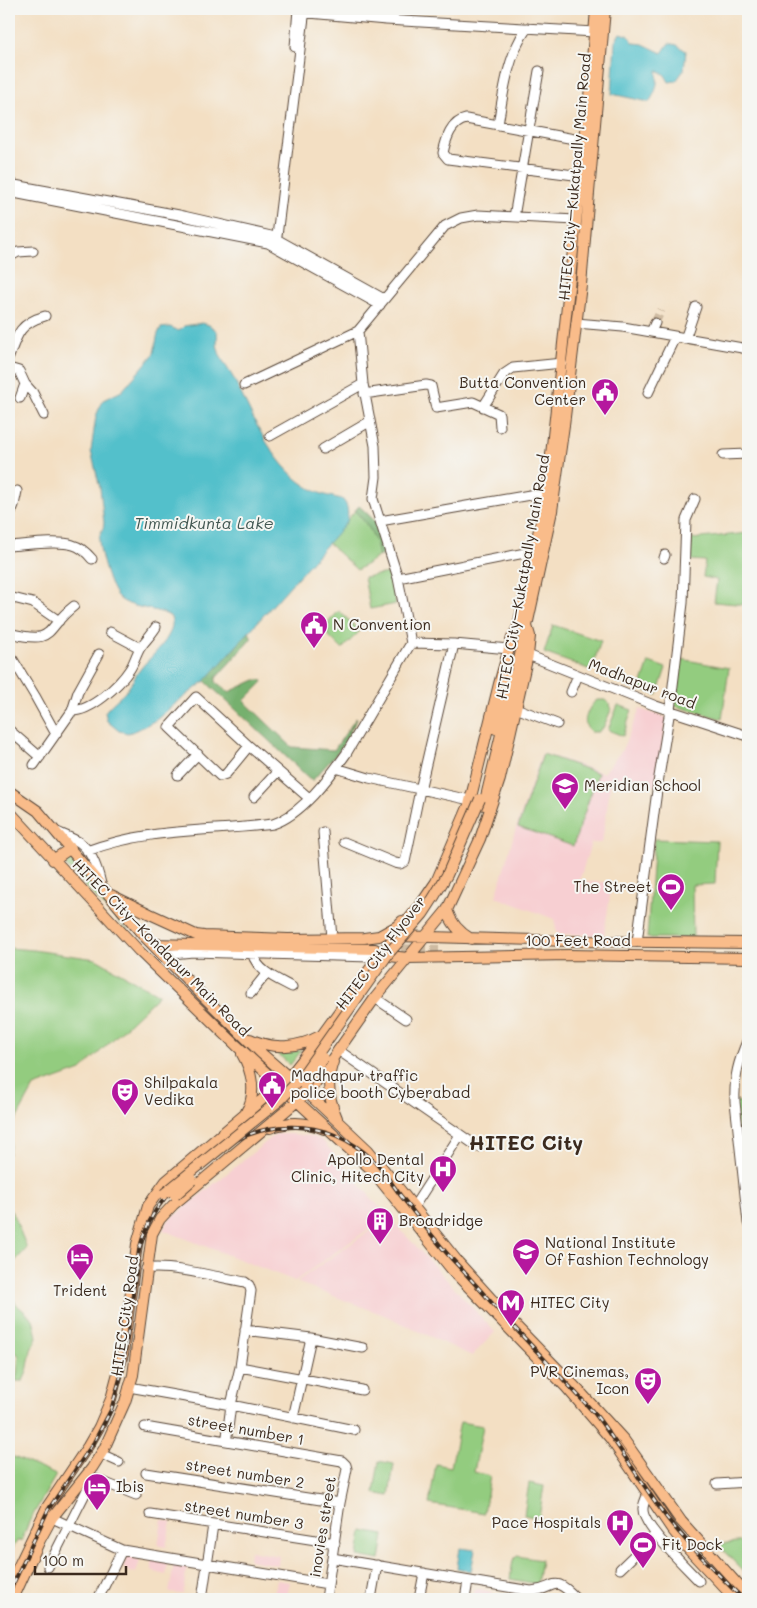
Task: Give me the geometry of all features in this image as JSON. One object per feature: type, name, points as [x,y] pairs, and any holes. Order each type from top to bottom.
[{"type":"main road","name":"HITEC City–Kukatpally Main Road","points":[[298,1102],[316,1082],[376,998],[447,910],[480,839],[500,780],[528,655],[530,636],[523,627],[547,492],[582,176],[596,9]]},
{"type":"main road","name":"HITEC City–Kukatpally Main Road","points":[[322,1035],[375,953],[394,936],[421,904],[436,882],[470,800],[509,649],[523,627],[552,511],[576,322],[595,135],[605,9]]},
{"type":"main road","name":"HITEC City Flyover","points":[[147,1232],[175,1194],[294,1096],[312,1074],[392,960],[431,913],[447,889],[484,805],[523,627]]},
{"type":"main road","name":"HITEC City Flyover","points":[[147,1232],[150,1213],[164,1194],[291,1090],[388,954],[423,914],[447,875],[480,799],[499,731]]},
{"type":"main road","name":"HITEC City–Kondapur Main Road","points":[[9,791],[38,811],[162,955],[244,1037],[339,1121],[368,1150],[458,1262],[624,1440],[681,1521],[748,1596]]},
{"type":"main road","name":"HITEC City–Kondapur Main Road","points":[[9,811],[139,951],[236,1045],[372,1170],[453,1271],[566,1387],[610,1438],[671,1528],[734,1599]]},
{"type":"main road","points":[[53,860],[71,848]]},
{"type":"main road","name":"HITEC City–Kukatpally Main Road","points":[[103,888],[150,914],[196,935],[288,939],[379,936],[397,926],[416,906],[421,904]]},
{"type":"main road","points":[[447,910],[455,926],[471,939]]},
{"type":"main road","name":"100 Feet Road","points":[[394,936],[748,943]]},
{"type":"main road","points":[[439,950],[651,949],[713,943]]},
{"type":"main road","name":"100 Feet Road","points":[[152,944],[375,953],[408,958],[569,955],[748,958]]},
{"type":"main road","points":[[244,1037],[261,1043],[288,1046],[310,1042],[322,1035]]},
{"type":"main road","name":"HITEC City Road","points":[[13,1599],[52,1518],[101,1454],[125,1402],[133,1375],[146,1269],[148,1206],[160,1188],[280,1086],[322,1035]]},
{"type":"main road","points":[[236,1045],[246,1060],[251,1078],[251,1103],[245,1114]]},
{"type":"main road","points":[[338,1050],[332,1065],[329,1088],[333,1108],[339,1121]]},
{"type":"main road","name":"HITEC City Road","points":[[10,1580],[47,1507],[92,1440],[112,1399],[120,1367],[134,1267],[147,1232],[173,1205],[298,1102]]},
{"type":"main road","points":[[261,1132],[296,1122],[315,1125],[331,1133]]},
{"type":"main road","points":[[231,1127],[242,1131],[247,1143]]},
{"type":"main road","points":[[671,1528],[681,1521]]},
{"type":"main road","points":[[684,1543],[694,1537]]},
{"type":"street","points":[[273,241],[301,11],[386,20],[595,32]]},
{"type":"street","points":[[498,125],[513,55],[526,28]]},
{"type":"street","points":[[514,217],[539,71]]},
{"type":"street","points":[[582,176],[448,159],[443,152],[454,126],[459,120],[466,119],[585,141]]},
{"type":"street","points":[[9,184],[179,215],[273,241],[382,302]]},
{"type":"street","points":[[9,192],[273,241]]},
{"type":"street","points":[[244,385],[358,331],[445,226],[461,218],[478,215],[576,220]]},
{"type":"street","points":[[9,257],[18,252],[33,251]]},
{"type":"street","points":[[648,393],[696,307]]},
{"type":"street","points":[[9,357],[18,333],[24,326],[34,319],[45,316]]},
{"type":"street","points":[[576,322],[603,324],[748,349]]},
{"type":"street","points":[[651,332],[655,323]]},
{"type":"street","points":[[87,851],[110,842],[141,836],[273,824],[283,821],[296,813],[336,768],[356,739],[411,643],[398,578],[373,499],[376,477],[375,446],[364,394],[358,331]]},
{"type":"street","points":[[483,407],[504,374],[513,368],[562,363]]},
{"type":"street","points":[[9,368],[19,371],[44,415]]},
{"type":"street","points":[[20,398],[26,384]]},
{"type":"street","points":[[270,436],[363,384]]},
{"type":"street","points":[[364,394],[426,385],[432,388],[436,408],[473,402],[499,414],[500,427]]},
{"type":"street","points":[[323,449],[369,422]]},
{"type":"street","points":[[723,455],[748,455]]},
{"type":"street","points":[[9,518],[17,491]]},
{"type":"street","points":[[380,521],[547,492]]},
{"type":"street","points":[[637,942],[658,783],[670,710],[683,603],[686,520],[695,498]]},
{"type":"street","points":[[9,546],[69,544],[81,548],[92,559]]},
{"type":"street","points":[[398,578],[535,551]]},
{"type":"street","points":[[9,597],[33,603],[59,621]]},
{"type":"street","points":[[9,633],[39,637],[51,631],[74,606]]},
{"type":"street","points":[[72,711],[89,707],[112,689],[130,670],[140,648],[156,627]]},
{"type":"street","points":[[110,632],[140,648]]},
{"type":"street","points":[[411,643],[454,644],[509,649]]},
{"type":"street","points":[[344,842],[395,863],[405,862],[454,644]]},
{"type":"street","points":[[9,653],[56,734]]},
{"type":"street","points":[[34,765],[72,711],[78,692],[99,654]]},
{"type":"street","name":"Madhapur road","points":[[528,655],[670,710],[748,736]]},
{"type":"street","points":[[571,692],[578,674]]},
{"type":"street","points":[[249,746],[226,774],[220,776],[169,727],[196,697],[309,798]]},
{"type":"street","points":[[516,708],[557,724]]},
{"type":"street","points":[[9,730],[40,757]]},
{"type":"street","points":[[178,775],[198,754]]},
{"type":"street","points":[[336,768],[369,778],[470,800]]},
{"type":"street","points":[[254,797],[278,771]]},
{"type":"street","points":[[57,832],[80,843],[87,851],[98,869],[103,888]]},
{"type":"street","points":[[323,832],[332,938]]},
{"type":"street","points":[[162,955],[193,952],[252,954],[375,953]]},
{"type":"street","points":[[252,954],[257,965],[267,974],[292,988]]},
{"type":"street","points":[[252,992],[267,974]]},
{"type":"street","points":[[376,998],[406,1019]]},
{"type":"street","points":[[748,1039],[738,1063],[734,1084],[746,1187],[748,1223]]},
{"type":"street","points":[[338,1050],[478,1148]]},
{"type":"street","points":[[414,1208],[460,1135]]},
{"type":"street","points":[[146,1269],[153,1267],[162,1268],[245,1282],[249,1285],[251,1291],[240,1367],[227,1436]]},
{"type":"street","points":[[245,1330],[311,1338],[363,1348]]},
{"type":"street","points":[[293,1418],[311,1338]]},
{"type":"street","points":[[240,1367],[362,1390]]},
{"type":"street","points":[[129,1387],[232,1405],[354,1430]]},
{"type":"street","name":"street number 1","points":[[144,1427],[342,1461]]},
{"type":"street","points":[[101,1454],[119,1462]]},
{"type":"street","name":"inovies street","points":[[326,1599],[340,1502],[347,1469],[342,1461]]},
{"type":"street","name":"street number 2","points":[[146,1473],[340,1502]]},
{"type":"street","points":[[48,1567],[94,1477],[135,1493]]},
{"type":"street","points":[[716,1484],[748,1482]]},
{"type":"street","points":[[648,1494],[643,1513],[648,1522],[667,1548],[699,1581]]},
{"type":"street","name":"street number 3","points":[[150,1514],[335,1543]]},
{"type":"street","points":[[52,1518],[122,1550],[328,1584]]},
{"type":"street","points":[[202,1599],[213,1525]]},
{"type":"street","points":[[620,1569],[656,1534]]},
{"type":"street","points":[[98,1599],[122,1550]]},
{"type":"street","points":[[332,1558],[531,1591],[538,1591],[550,1585],[558,1584],[566,1588],[577,1599]]},
{"type":"street","points":[[371,1599],[376,1565]]},
{"type":"street","points":[[419,1599],[424,1573]]},
{"type":"street","points":[[465,1599],[468,1581]]},
{"type":"shaded area","name":"Meridian School","points":[[640,709],[667,718],[655,786],[611,780],[602,843],[591,843],[579,882],[612,882],[604,935],[557,934],[554,919],[496,897],[514,834],[542,753],[604,773],[622,750]]},
{"type":"shaded area","points":[[276,1134],[310,1136],[322,1140],[387,1216],[295,1281],[163,1230],[168,1221]]},
{"type":"shaded area","name":"Broadridge","points":[[389,1217],[495,1332],[472,1356],[384,1315],[296,1282]]},
{"type":"shaded area","points":[[162,1520],[171,1522],[166,1547],[158,1545]]},
{"type":"shaded area","points":[[250,1551],[279,1556],[278,1565],[249,1560]]},
{"type":"shaded area","points":[[127,1555],[140,1560],[136,1573],[123,1568]]},
{"type":"shaded area","points":[[152,1558],[168,1561],[166,1575],[152,1571]]},
{"type":"shaded area","points":[[174,1563],[187,1565],[183,1594],[169,1593]]},
{"type":"shaded area","points":[[277,1580],[290,1582],[287,1596],[274,1594]]},
{"type":"shaded area","points":[[475,1588],[493,1592],[491,1599],[473,1599]]},
{"type":"green space","points":[[359,506],[375,521],[384,553],[357,570],[328,543]]},
{"type":"green space","points":[[359,506],[375,521],[384,553],[379,557],[371,532],[355,511]]},
{"type":"green space","points":[[748,533],[748,605],[714,602],[717,580],[703,577],[705,561],[689,560],[692,539]]},
{"type":"green space","points":[[389,573],[396,604],[370,609],[364,577]]},
{"type":"green space","points":[[339,611],[360,631],[342,649],[322,629]]},
{"type":"green space","points":[[553,625],[601,641],[591,670],[544,653]]},
{"type":"green space","points":[[249,632],[251,639],[216,678],[216,682],[229,692],[255,680],[262,680],[263,682],[244,701],[292,747],[334,750],[357,719],[340,750],[312,781],[205,681]]},
{"type":"green space","points":[[681,659],[729,668],[722,719],[675,706]]},
{"type":"green space","points":[[649,662],[666,668],[657,695],[640,689]]},
{"type":"green space","points":[[597,700],[605,700],[611,710],[603,728],[598,732],[591,732],[585,722],[592,704]]},
{"type":"green space","points":[[618,705],[632,710],[623,736],[608,730]]},
{"type":"green space","points":[[543,754],[598,773],[573,846],[518,827]]},
{"type":"green space","name":"The Street","points":[[654,839],[717,841],[715,884],[692,885],[693,938],[647,938]]},
{"type":"green space","points":[[70,852],[133,937],[60,859],[66,858]]},
{"type":"green space","points":[[9,948],[96,959],[159,995],[81,1070],[34,1087],[12,1127],[9,1154]]},
{"type":"green space","points":[[302,1050],[290,1065],[275,1051],[285,1053]]},
{"type":"green space","points":[[748,1101],[748,1131],[738,1132],[735,1102]]},
{"type":"green space","points":[[9,1208],[27,1248],[9,1268]]},
{"type":"green space","points":[[9,1294],[18,1306],[33,1319],[37,1337],[31,1350],[27,1372],[23,1381],[16,1381],[19,1356],[13,1349],[9,1348]]},
{"type":"green space","points":[[460,1422],[483,1426],[474,1472],[490,1476],[484,1513],[429,1504],[436,1464],[451,1467]]},
{"type":"green space","points":[[9,1455],[56,1475],[29,1522],[22,1540],[17,1541],[9,1555]]},
{"type":"green space","points":[[379,1461],[394,1464],[389,1496],[374,1493]]},
{"type":"green space","points":[[529,1483],[544,1486],[539,1518],[524,1515]]},
{"type":"green space","points":[[362,1531],[384,1535],[380,1560],[358,1556]]},
{"type":"green space","points":[[748,1541],[748,1576],[717,1544]]},
{"type":"green space","points":[[517,1556],[541,1560],[537,1584],[510,1579],[513,1560]]},
{"type":"water","points":[[620,33],[628,35],[634,43],[643,44],[662,53],[669,43],[677,45],[686,51],[684,70],[676,81],[669,82],[665,75],[657,70],[656,87],[649,102],[612,94],[615,42]]},
{"type":"water","name":"Timmidkunta Lake","points":[[202,323],[209,325],[217,331],[217,347],[221,358],[234,379],[258,428],[277,457],[287,470],[313,490],[324,495],[342,499],[347,507],[347,522],[205,681],[156,720],[128,733],[119,731],[107,721],[105,712],[127,690],[140,670],[164,643],[171,629],[172,622],[170,616],[155,610],[134,606],[121,600],[115,593],[109,579],[100,546],[99,538],[104,523],[100,488],[91,451],[96,416],[103,400],[122,391],[153,355],[161,328],[170,327],[179,331],[184,326]]},
{"type":"water","points":[[460,1548],[475,1550],[471,1571],[457,1568]]},
{"type":"tunnel","points":[[655,323],[661,310]]},
{"type":"tunnel","points":[[386,949],[439,950]]},
{"type":"railway","points":[[9,1593],[48,1510],[94,1442],[111,1410],[123,1368],[139,1250],[150,1221],[157,1209],[184,1178],[227,1145],[248,1135],[269,1129],[291,1127],[312,1129],[334,1135],[354,1145],[373,1160],[444,1250],[595,1414],[676,1529],[743,1599]]},
{"type":"place","name":"Butta Convention Center","points":[[605,416]]},
{"type":"place","name":"N Convention","points":[[314,649]]},
{"type":"place","name":"Meridian School","points":[[565,810]]},
{"type":"place","name":"The Street","points":[[671,911]]},
{"type":"place","name":"Madhapur traffic police booth Cyberabad","points":[[272,1109]]},
{"type":"place","name":"Shilpakala Vedika","points":[[125,1116]]},
{"type":"place","name":"Apollo Dental Clinic, Hitech City","points":[[443,1193]]},
{"type":"place","name":"Broadridge","points":[[380,1245]]},
{"type":"place","name":"National Institute Of Fashion Technology","points":[[526,1276]]},
{"type":"place","name":"Trident","points":[[80,1281]]},
{"type":"place","name":"HITEC City","points":[[511,1327]]},
{"type":"place","name":"PVR Cinemas, Icon","points":[[648,1405]]},
{"type":"place","name":"Ibis","points":[[97,1511]]},
{"type":"place","name":"Pace Hospitals","points":[[620,1547]]},
{"type":"place","name":"Fit Dock","points":[[643,1569]]},
{"type":"district","name":"HITEC City","points":[[526,1143]]}]
